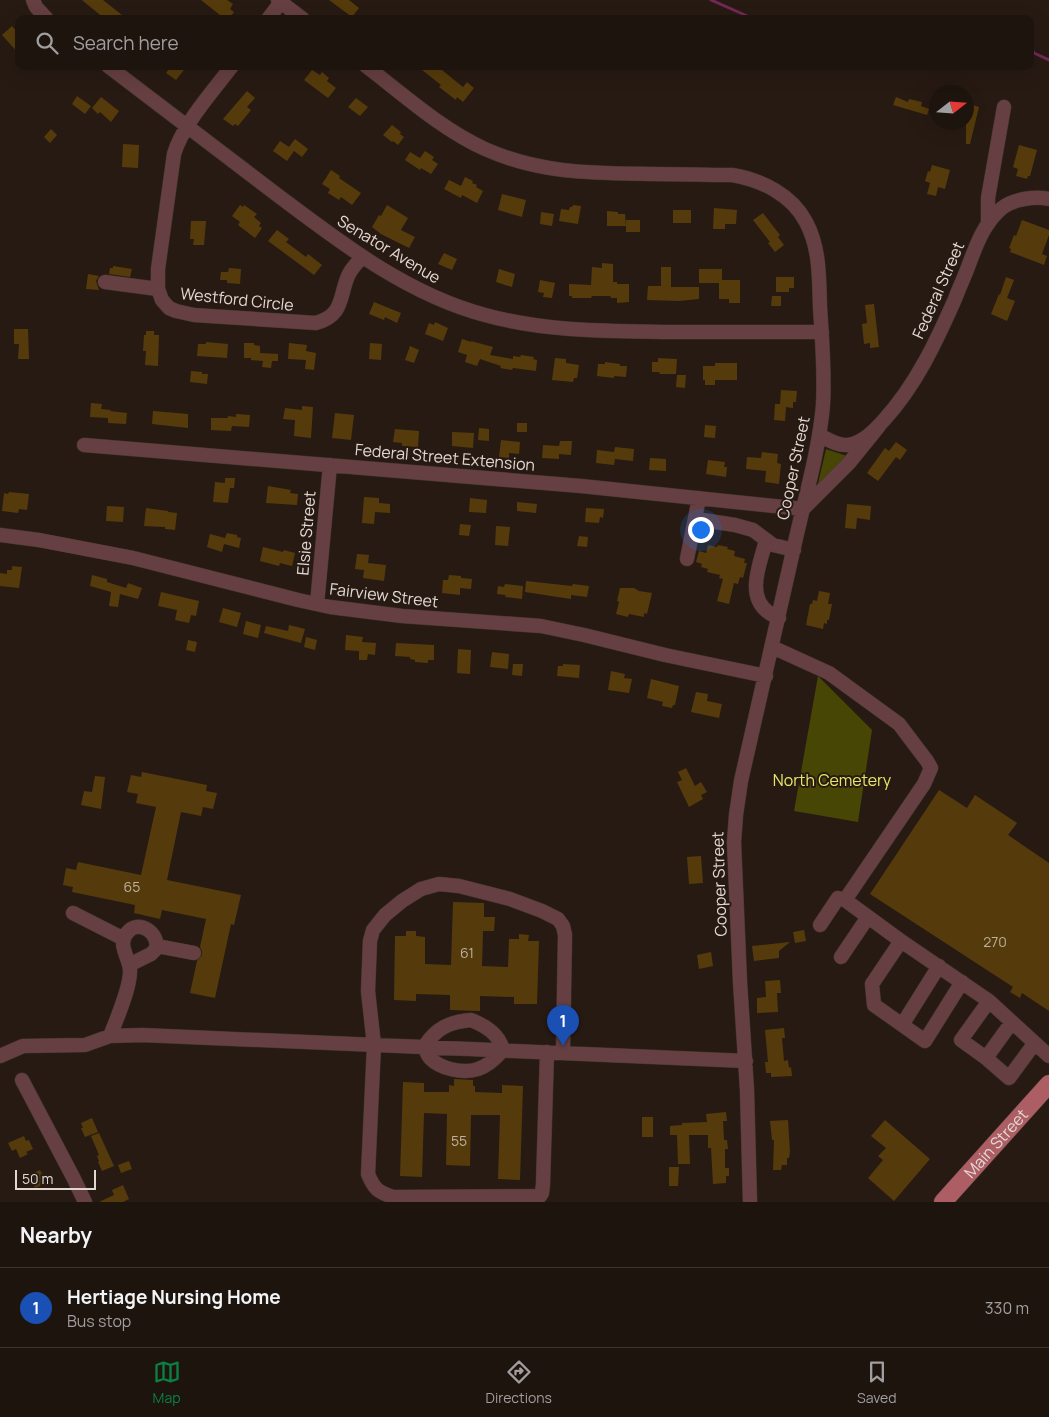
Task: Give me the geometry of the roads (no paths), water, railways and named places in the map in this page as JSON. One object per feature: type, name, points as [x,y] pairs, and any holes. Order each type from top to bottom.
[{"type":"main road","name":"Main Street","points":[[942,1202],[1048,1088]]},
{"type":"street","points":[[33,0],[43,15]]},
{"type":"street","points":[[270,15],[279,1],[298,15]]},
{"type":"street","name":"Senator Avenue","points":[[113,70],[323,230],[362,257],[402,281],[443,301],[485,315],[529,325],[564,330],[822,332]]},
{"type":"street","name":"Westford Circle","points":[[229,70],[186,127],[177,145],[170,172],[158,268],[158,289],[164,304],[176,312],[312,324],[323,320],[339,307],[349,274],[362,257]]},
{"type":"street","name":"Cooper Street","points":[[371,70],[421,109],[455,132],[484,148],[520,162],[570,172],[732,176],[755,180],[785,198],[807,223],[812,237],[816,250],[819,274],[824,388],[819,435],[741,780],[734,828],[740,982],[746,1061],[750,1202]]},
{"type":"street","points":[[988,224],[988,198],[1004,106]]},
{"type":"street","name":"Federal Street","points":[[803,509],[849,463],[900,400],[923,366],[949,312],[977,244],[988,224],[1000,209],[1010,203],[1031,198],[1049,199]]},
{"type":"street","points":[[105,282],[158,289]]},
{"type":"street","name":"Federal Street","points":[[819,435],[834,442],[848,445],[860,440],[879,426]]},
{"type":"street","name":"Federal Street Extension","points":[[84,445],[581,486],[803,509]]},
{"type":"street","name":"Elsie Street","points":[[317,604],[330,465]]},
{"type":"street","points":[[687,559],[700,498]]},
{"type":"street","points":[[696,519],[735,524],[753,530],[773,545],[794,550]]},
{"type":"street","name":"Fairview Street","points":[[0,535],[39,540],[133,558],[346,610],[548,628],[766,676]]},
{"type":"street","points":[[766,540],[756,583],[756,593],[767,612],[779,618]]},
{"type":"street","points":[[772,646],[829,673],[899,724],[931,768],[924,784],[845,900]]},
{"type":"street","points":[[546,1052],[543,1184],[540,1196],[393,1197],[379,1192],[372,1184],[368,1174],[374,1045],[368,991],[370,941],[373,930],[385,915],[402,901],[421,889],[439,884],[458,886],[510,899],[558,919],[563,926],[565,934],[563,1053]]},
{"type":"street","points":[[820,925],[838,898],[845,900],[989,1001],[1049,1056]]},
{"type":"street","points":[[73,913],[124,939]]},
{"type":"street","points":[[841,957],[868,917]]},
{"type":"street","points":[[110,1036],[123,1001],[130,974],[123,947],[125,935],[130,929],[141,927],[152,932],[156,940],[156,949],[151,954],[129,965]]},
{"type":"street","points":[[901,941],[872,984],[874,1006],[925,1041],[962,982]]},
{"type":"street","points":[[157,946],[194,954]]},
{"type":"street","points":[[902,1025],[939,966]]},
{"type":"street","points":[[989,1001],[961,1040],[1009,1078],[1034,1044]]},
{"type":"street","points":[[424,1047],[431,1037],[445,1026],[458,1021],[471,1020],[483,1024],[490,1030],[501,1043],[503,1050]]},
{"type":"street","points":[[986,1058],[1012,1022]]},
{"type":"street","points":[[0,1056],[23,1046],[85,1045],[110,1036],[142,1035],[746,1061]]},
{"type":"street","points":[[424,1047],[430,1058],[442,1066],[459,1072],[478,1070],[491,1063],[503,1050]]},
{"type":"street","points":[[22,1080],[85,1202]]},
{"type":"waterway","points":[[711,0],[745,15]]},
{"type":"waterway","points":[[1034,53],[1049,60]]},
{"type":"place","name":"Hertiage Nursing Home","points":[[563,1046]]},
{"type":"park label","name":"North Cemetery","points":[[832,780]]}]
